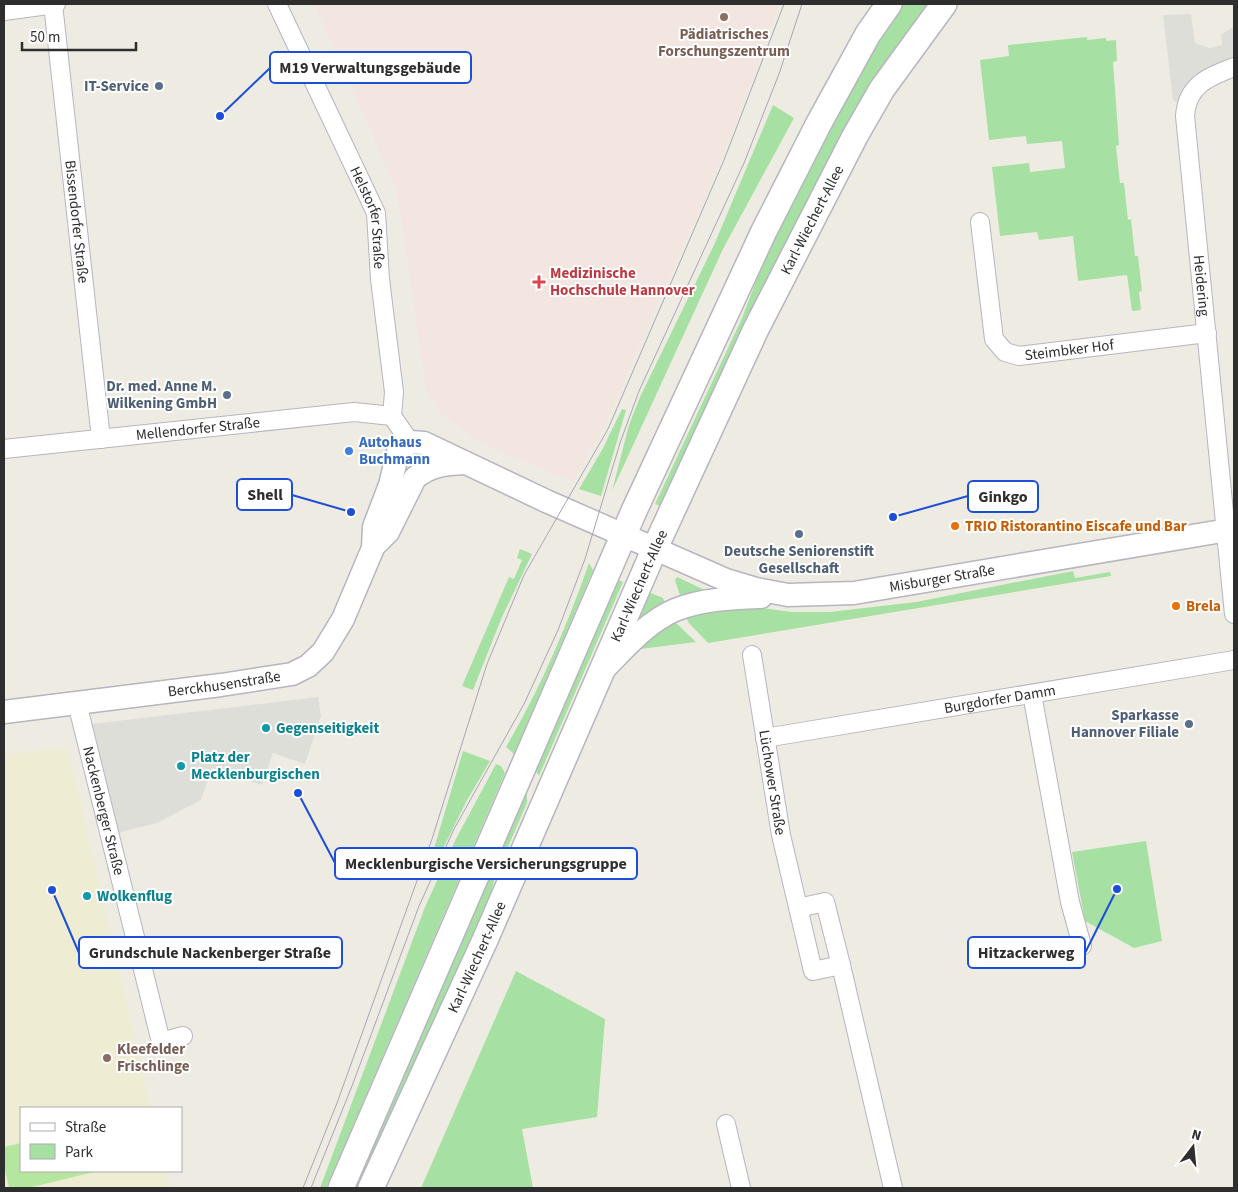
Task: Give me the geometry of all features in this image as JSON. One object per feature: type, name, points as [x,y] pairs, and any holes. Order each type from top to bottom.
[{"type":"main road","points":[[341,1188],[623,535],[768,223],[819,123],[868,34],[889,4]]},
{"type":"main road","name":"Karl-Wiechert-Allee","points":[[371,1188],[485,940],[655,548],[756,329],[850,144],[882,89],[944,4]]},
{"type":"street","points":[[4,11],[55,4]]},
{"type":"street","name":"Bissendorfer Straße","points":[[55,4],[101,439]]},
{"type":"street","name":"Helstorfer Straße","points":[[277,4],[376,214],[380,278],[394,392],[392,416]]},
{"type":"street","name":"Heidering","points":[[1234,66],[1200,82],[1186,102],[1185,116],[1207,333],[1230,530],[1234,614]]},
{"type":"street","name":"Steimbker Hof","points":[[980,222],[994,339],[1004,352],[1019,356],[1207,333]]},
{"type":"street","name":"Mellendorfer Straße","points":[[4,449],[354,412],[392,416]]},
{"type":"street","points":[[392,416],[410,442],[424,443],[655,548]]},
{"type":"street","name":"Berckhusenstraße","points":[[373,548],[374,527],[390,485],[398,452],[410,442]]},
{"type":"street","name":"Berckhusenstraße","points":[[4,712],[222,685],[299,671],[314,662],[336,631],[373,548],[388,532],[414,478],[422,471],[437,466],[466,463]]},
{"type":"street","name":"Misburger Straße","points":[[655,548],[726,580],[756,589],[788,595],[854,593],[1230,530]]},
{"type":"street","points":[[601,671],[648,626],[674,610],[713,600],[788,595]]},
{"type":"street","name":"Lüchower Straße","points":[[752,655],[781,834],[813,971],[841,965]]},
{"type":"street","name":"Burgdorfer Damm","points":[[765,738],[1234,660]]},
{"type":"street","points":[[1032,694],[1070,902],[1082,946]]},
{"type":"street","name":"Nackenberger Straße","points":[[77,703],[161,1042],[183,1036]]},
{"type":"street","points":[[798,908],[825,902],[893,1188]]},
{"type":"street","points":[[726,1124],[741,1188]]},
{"type":"shaded area","name":"Medizinische Hochschule Hannover","points":[[314,4],[779,4],[749,89],[714,177],[603,429],[573,482],[496,450],[472,437],[441,414],[426,390],[397,191]]},
{"type":"shaded area","points":[[1191,14],[1195,43],[1209,48],[1222,45],[1221,35],[1234,26],[1234,60],[1180,104],[1173,100],[1163,15]]},
{"type":"shaded area","name":"Platz der Mecklenburgischen","points":[[318,697],[321,716],[305,764],[273,753],[262,785],[212,768],[201,800],[157,823],[110,835],[83,725]]},
{"type":"shaded area","points":[[57,748],[65,749],[70,757],[151,1107],[20,1107],[20,1172],[166,1172],[170,1188],[4,1188],[4,755]]},
{"type":"green space","points":[[902,4],[931,4],[666,508],[655,504],[742,318],[771,242],[857,75]]},
{"type":"green space","points":[[1087,37],[1087,40],[1106,38],[1106,41],[1116,40],[1117,61],[1113,62],[1119,145],[1116,146],[1120,183],[1124,183],[1128,220],[1131,219],[1135,256],[1138,256],[1142,291],[1139,292],[1141,310],[1132,311],[1127,275],[1078,281],[1073,236],[1039,240],[1037,232],[1000,236],[992,167],[1029,163],[1030,172],[1065,168],[1062,141],[1027,144],[1026,136],[989,140],[980,60],[1009,56],[1008,45]]},
{"type":"green space","points":[[773,105],[794,118],[723,249],[612,491],[629,425],[640,397],[714,245]]},
{"type":"green space","points":[[622,409],[626,410],[601,496],[579,489],[602,450]]},
{"type":"green space","points":[[520,549],[532,554],[502,617],[473,690],[462,686],[509,577],[514,579],[522,560],[517,558]]},
{"type":"green space","points":[[589,563],[593,570],[514,754],[506,747],[552,657]]},
{"type":"green space","points":[[1073,571],[1075,578],[1110,572],[1111,576],[708,643],[688,622],[685,613],[748,606],[792,612],[830,612],[916,602]]},
{"type":"green space","points":[[677,577],[711,593],[682,602],[675,580]]},
{"type":"green space","points":[[614,578],[623,582],[539,776],[533,767]]},
{"type":"green space","points":[[648,592],[663,598],[667,608],[631,633]]},
{"type":"green space","points":[[675,622],[696,642],[640,649],[664,628]]},
{"type":"green space","points":[[463,751],[490,761],[466,802],[431,873],[427,872]]},
{"type":"green space","points":[[496,764],[501,766],[505,773],[326,1188],[320,1188],[425,907],[456,839]]},
{"type":"green space","points":[[527,786],[527,803],[495,877],[486,913],[363,1188],[352,1188]]},
{"type":"green space","points":[[1146,841],[1162,941],[1134,948],[1085,921],[1072,852]]},
{"type":"green space","points":[[516,971],[605,1019],[597,1117],[522,1129],[533,1188],[421,1188]]},
{"type":"green space","points":[[20,1143],[20,1172],[94,1172],[28,1188],[9,1188],[4,1166],[4,1147]]},
{"type":"tram line","points":[[303,1188],[337,1103],[432,839],[487,664],[524,575],[608,429],[724,160],[784,4]]},
{"type":"tram line","points":[[311,1188],[352,1086],[419,906],[454,829],[524,704],[558,630],[585,559],[620,443],[639,391],[744,163],[779,74],[802,4]]},
{"type":"place","name":"Pädiatrisches Forschungszentrum","points":[[724,17]]},
{"type":"place","name":"IT-Service","points":[[159,86]]},
{"type":"place","name":"M19 Verwaltungsgebäude","points":[[220,116]]},
{"type":"place","name":"Medizinische Hochschule Hannover","points":[[539,282]]},
{"type":"place","name":"Dr. med. Anne M. Wilkening GmbH","points":[[227,395]]},
{"type":"place","name":"Autohaus Buchmann","points":[[349,451]]},
{"type":"place","name":"Shell","points":[[351,512]]},
{"type":"place","name":"Ginkgo","points":[[893,517]]},
{"type":"place","name":"TRIO Ristorantino Eiscafe und Bar","points":[[955,526]]},
{"type":"place","name":"Deutsche Seniorenstift Gesellschaft","points":[[799,534]]},
{"type":"place","name":"Brela","points":[[1176,606]]},
{"type":"place","name":"Sparkasse Hannover Filiale","points":[[1189,724]]},
{"type":"place","name":"Gegenseitigkeit","points":[[266,728]]},
{"type":"place","name":"Platz der Mecklenburgischen","points":[[181,766]]},
{"type":"place","name":"Mecklenburgische Versicherungsgruppe","points":[[298,793]]},
{"type":"place","name":"Hitzackerweg","points":[[1117,889]]},
{"type":"place","name":"Grundschule Nackenberger Straße","points":[[52,890]]},
{"type":"place","name":"Wolkenflug","points":[[87,896]]},
{"type":"place","name":"Kleefelder Frischlinge","points":[[107,1058]]}]
